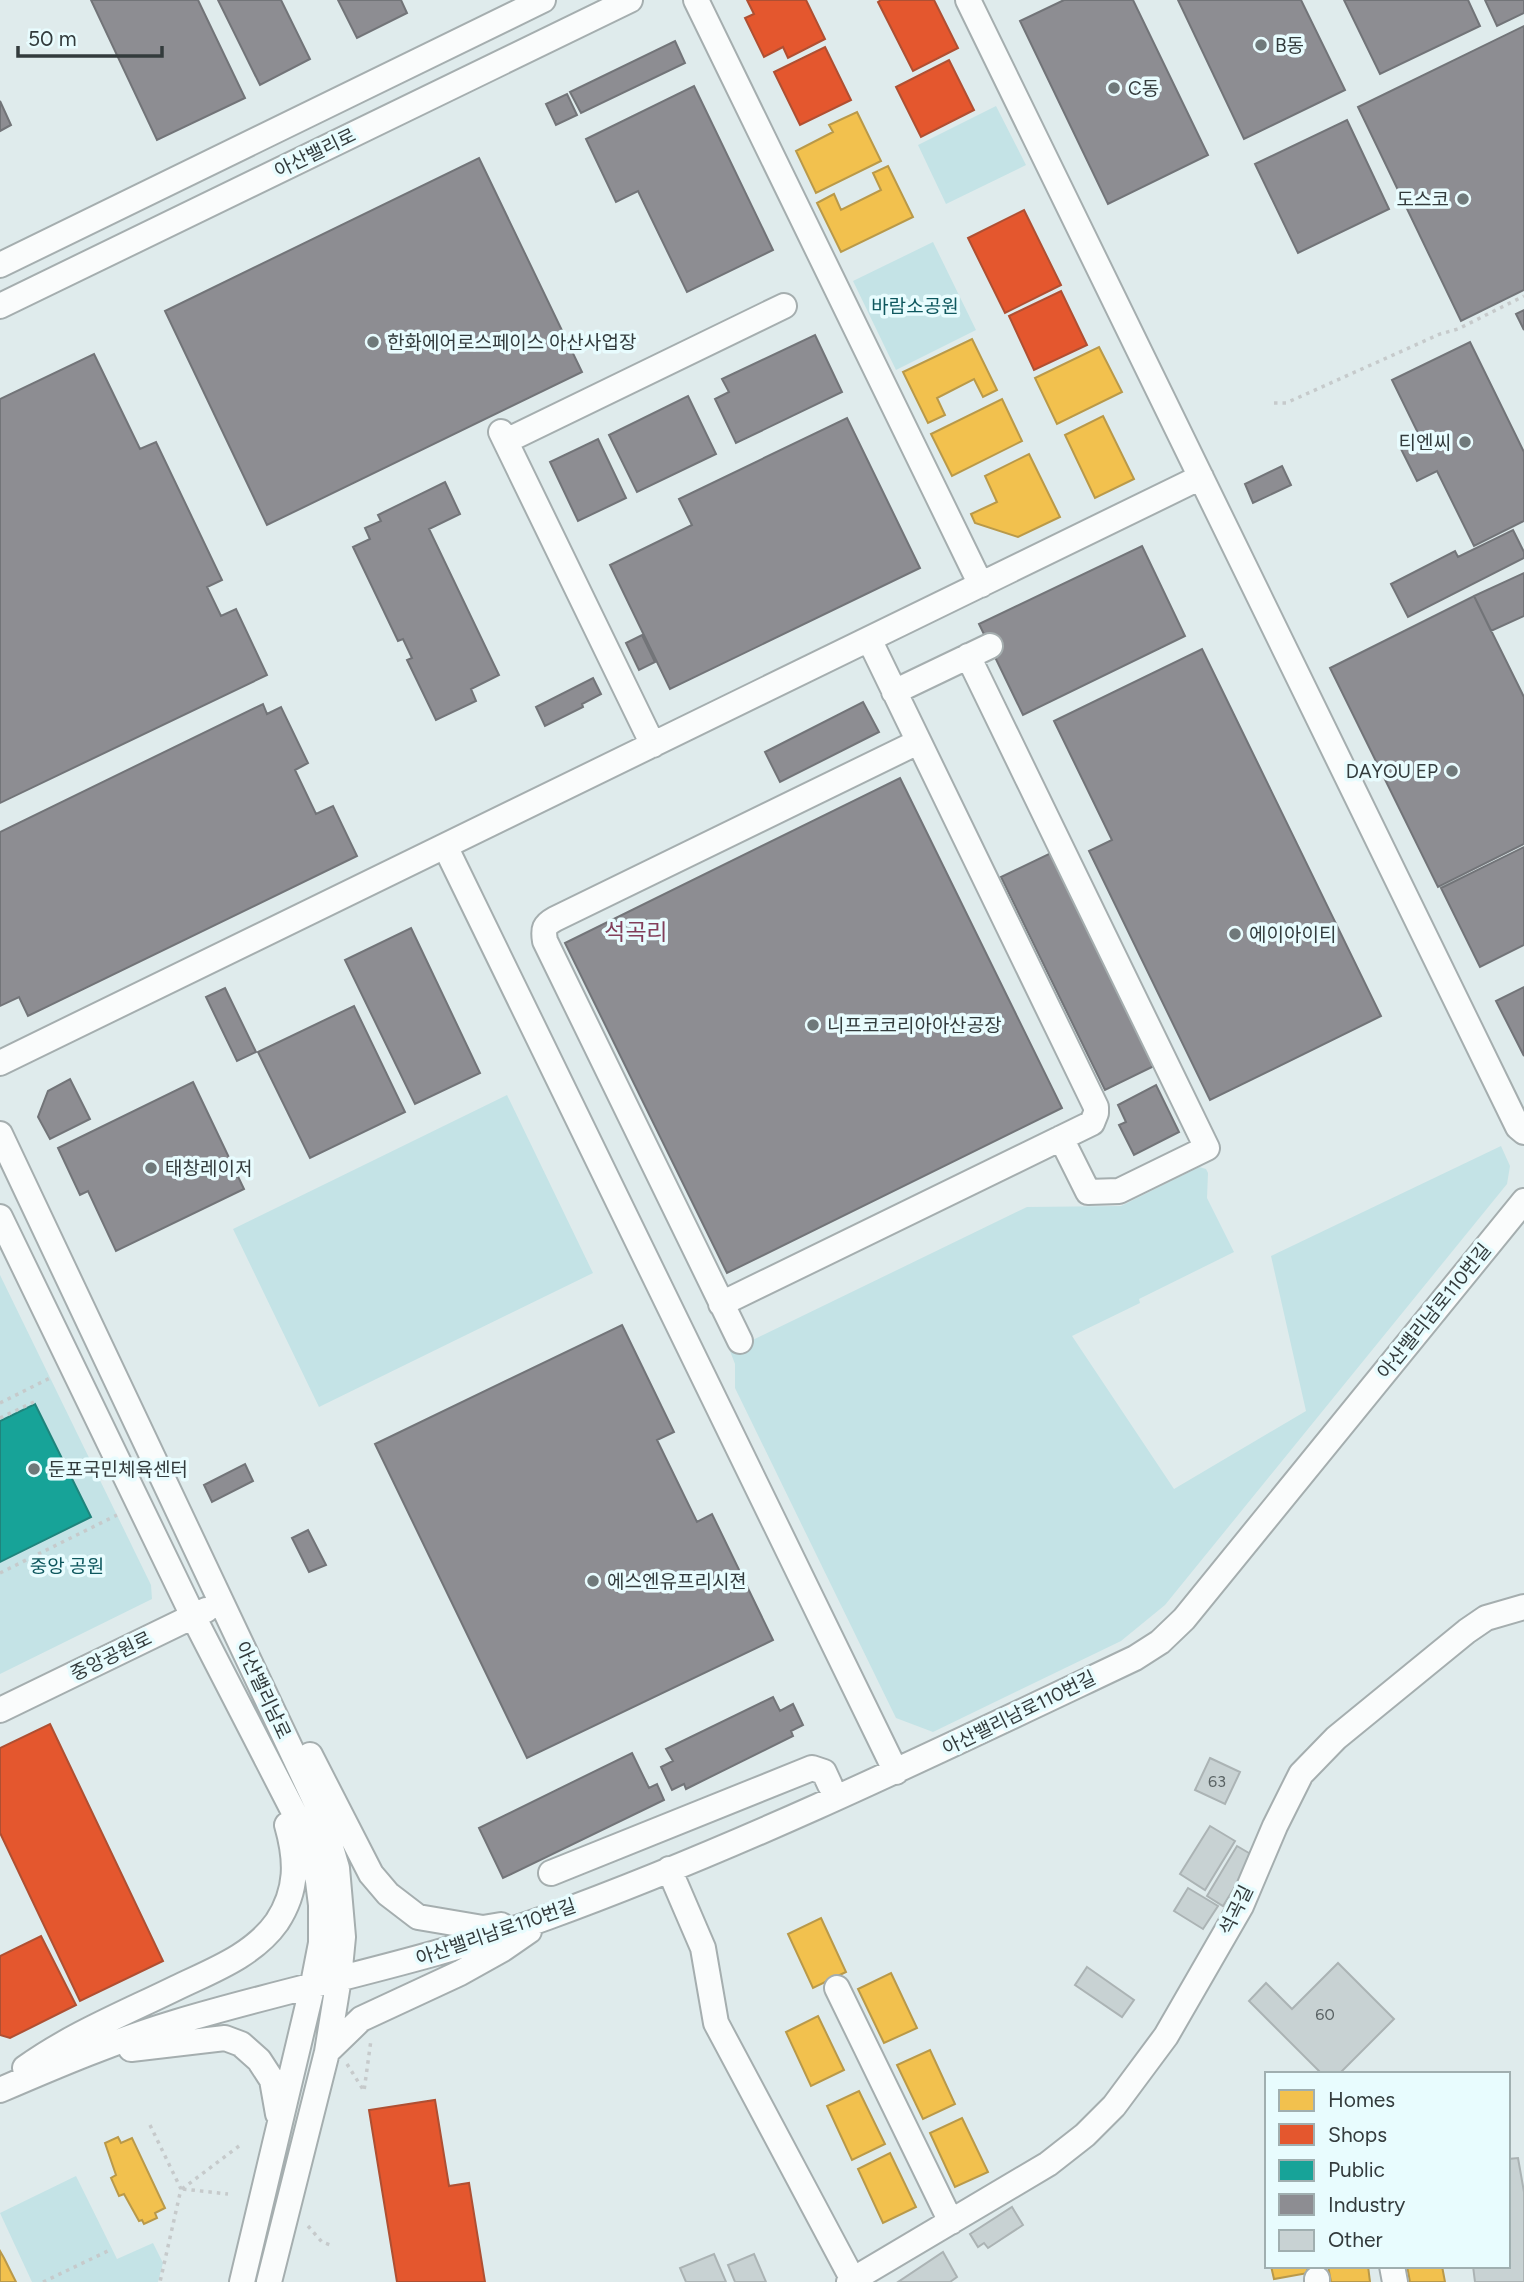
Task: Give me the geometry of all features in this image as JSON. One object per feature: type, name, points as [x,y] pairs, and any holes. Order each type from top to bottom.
[{"type":"street","name":"아산밸리로","points":[[0,265],[543,0]]},
{"type":"street","name":"아산밸리로","points":[[0,306],[630,0]]},
{"type":"street","points":[[696,0],[981,584]]},
{"type":"street","points":[[968,0],[1512,1115],[1524,1132]]},
{"type":"street","points":[[653,745],[503,437],[784,306]]},
{"type":"street","points":[[0,1063],[1201,477]]},
{"type":"street","points":[[721,1304],[1092,1123],[1096,1107],[869,639]]},
{"type":"street","points":[[894,692],[979,651],[1206,1148],[1119,1191],[1088,1192],[1061,1138]]},
{"type":"street","points":[[740,1341],[545,941],[544,930],[547,923],[918,741]]},
{"type":"street","points":[[445,846],[896,1772]]},
{"type":"street","name":"아산밸리남로","points":[[0,1134],[321,1813],[337,1868],[343,1937],[337,2057],[269,2282]]},
{"type":"street","name":"아산밸리남로110번길","points":[[79,2056],[175,2022],[313,1984],[411,1962],[547,1918],[896,1772],[1135,1658],[1160,1642],[1184,1619],[1524,1201]]},
{"type":"street","name":"아산밸리남로","points":[[0,1217],[193,1616],[298,1820],[318,1881],[321,1943],[242,2282]]},
{"type":"street","name":"중앙공원로","points":[[0,1710],[222,1602]]},
{"type":"street","name":"석곡길","points":[[669,1869],[703,1948],[716,2023],[852,2281],[1057,2157],[1085,2135],[1114,2106],[1166,2036],[1241,1906],[1275,1826],[1301,1774],[1336,1738],[1467,1631],[1486,1618],[1524,1607]]},
{"type":"street","points":[[270,1705],[297,1731],[371,1874],[388,1894],[418,1917],[483,1927],[547,1918]]},
{"type":"street","points":[[0,2088],[54,2048],[237,1957],[254,1946],[270,1930],[286,1902],[295,1868],[294,1852],[268,1761]]},
{"type":"street","points":[[551,1873],[812,1768],[824,1772],[830,1784]]},
{"type":"street","points":[[337,2057],[361,2019],[460,1973],[503,1949],[547,1918]]},
{"type":"street","points":[[837,1988],[951,2222]]},
{"type":"street","points":[[0,2088],[79,2056],[225,2038],[251,2051],[272,2080],[280,2125]]},
{"type":"path","points":[[1274,403],[1286,403],[1458,328],[1524,296]]},
{"type":"path","points":[[0,1403],[50,1378]]},
{"type":"path","points":[[0,1418],[34,1402]]},
{"type":"path","points":[[0,1573],[117,1515]]},
{"type":"path","points":[[337,2057],[364,2091],[372,2031]]},
{"type":"path","points":[[150,2125],[181,2189],[160,2282]]},
{"type":"path","points":[[181,2189],[239,2146]]},
{"type":"path","points":[[181,2189],[228,2194]]},
{"type":"path","points":[[309,2226],[322,2242],[333,2246]]},
{"type":"path","points":[[43,2282],[112,2249]]},
{"type":"green space","points":[[996,106],[1026,165],[946,204],[918,145]]},
{"type":"green space","name":"바람소공원","points":[[933,242],[976,330],[896,370],[853,281]]},
{"type":"green space","points":[[507,1095],[593,1273],[319,1407],[233,1229]]},
{"type":"green space","points":[[1501,1146],[1510,1166],[1507,1184],[1165,1605],[1121,1641],[933,1732],[896,1718],[735,1388],[735,1364],[730,1351],[1027,1207],[1121,1206],[1199,1167],[1206,1169],[1207,1198],[1234,1252],[1072,1336],[1174,1489],[1306,1411],[1271,1256]]},
{"type":"green space","name":"중앙 공원","points":[[0,1275],[151,1585],[152,1599],[0,1674]]},
{"type":"green space","points":[[76,2176],[117,2259],[153,2243],[163,2263],[158,2282],[32,2282],[0,2213]]},
{"type":"building: Homes","points":[[857,112],[881,161],[816,193],[796,151],[833,132],[829,125]]},
{"type":"building: Homes","points":[[888,166],[913,217],[841,252],[817,203],[834,194],[841,210],[881,190],[873,173]]},
{"type":"building: Homes","points":[[972,339],[997,390],[983,397],[974,379],[937,398],[945,415],[928,423],[903,372]]},
{"type":"building: Homes","points":[[1099,347],[1122,392],[1057,424],[1035,378]]},
{"type":"building: Homes","points":[[1002,399],[1022,441],[952,476],[931,434]]},
{"type":"building: Homes","points":[[1103,416],[1134,479],[1095,498],[1065,435]]},
{"type":"building: Homes","points":[[1029,454],[1060,517],[1018,537],[975,523],[971,514],[997,502],[985,476]]},
{"type":"building: Homes","points":[[821,1918],[846,1972],[813,1988],[788,1934]]},
{"type":"building: Homes","points":[[891,1973],[917,2028],[884,2043],[858,1989]]},
{"type":"building: Homes","points":[[818,2016],[844,2070],[811,2086],[786,2032]]},
{"type":"building: Homes","points":[[930,2050],[955,2104],[923,2119],[897,2065]]},
{"type":"building: Homes","points":[[859,2091],[885,2144],[852,2160],[827,2106]]},
{"type":"building: Homes","points":[[962,2118],[988,2172],[955,2187],[930,2133]]},
{"type":"building: Homes","points":[[118,2137],[121,2143],[132,2138],[165,2208],[155,2213],[157,2218],[144,2224],[142,2220],[139,2221],[124,2194],[119,2196],[111,2178],[116,2175],[105,2143]]},
{"type":"building: Homes","points":[[890,2153],[916,2207],[883,2223],[858,2169]]},
{"type":"building: Homes","points":[[0,2251],[4,2258],[16,2282],[0,2282]]},
{"type":"building: Homes","points":[[1271,2268],[1307,2268],[1308,2273],[1274,2279]]},
{"type":"building: Homes","points":[[1328,2268],[1368,2268],[1370,2282],[1331,2282]]},
{"type":"building: Homes","points":[[1407,2268],[1442,2268],[1445,2282],[1410,2282]]},
{"type":"building: Shops","points":[[747,0],[806,0],[825,39],[788,58],[783,47],[764,57],[745,18],[754,14]]},
{"type":"building: Shops","points":[[934,0],[958,48],[913,71],[878,2]]},
{"type":"building: Shops","points":[[825,47],[851,100],[800,125],[774,72]]},
{"type":"building: Shops","points":[[949,60],[974,110],[921,137],[896,87]]},
{"type":"building: Shops","points":[[1024,210],[1061,285],[1005,313],[968,238]]},
{"type":"building: Shops","points":[[1061,291],[1087,345],[1034,370],[1009,316]]},
{"type":"building: Shops","points":[[50,1724],[163,1961],[80,2001],[0,1833],[0,1748]]},
{"type":"building: Shops","points":[[41,1936],[76,2005],[10,2038],[0,2035],[0,1956]]},
{"type":"building: Shops","points":[[435,2100],[449,2186],[469,2183],[485,2282],[397,2282],[369,2110]]},
{"type":"building: Public","name":"둔포국민체육센터","points":[[35,1404],[91,1517],[0,1562],[0,1421]]},
{"type":"building: Industry","points":[[91,0],[198,0],[245,98],[157,140]]},
{"type":"building: Industry","points":[[218,0],[281,0],[310,59],[260,85]]},
{"type":"building: Industry","points":[[338,0],[401,0],[407,13],[357,38]]},
{"type":"building: Industry","name":"C동","points":[[1064,0],[1133,0],[1208,155],[1108,204],[1020,21]]},
{"type":"building: Industry","name":"B동","points":[[1178,0],[1301,0],[1345,90],[1244,139]]},
{"type":"building: Industry","points":[[1344,0],[1468,0],[1480,26],[1380,74]]},
{"type":"building: Industry","points":[[1485,0],[1524,0],[1524,13],[1497,26]]},
{"type":"building: Industry","name":"도스코","points":[[1524,26],[1524,290],[1461,321],[1358,107]]},
{"type":"building: Industry","points":[[675,41],[685,63],[581,113],[570,92]]},
{"type":"building: Industry","points":[[694,86],[773,250],[687,292],[638,191],[616,202],[586,139]]},
{"type":"building: Industry","points":[[567,94],[577,115],[556,125],[546,104]]},
{"type":"building: Industry","points":[[0,101],[11,125],[0,131]]},
{"type":"building: Industry","points":[[1347,120],[1389,209],[1298,253],[1255,164]]},
{"type":"building: Industry","name":"한화에어로스페이스 아산사업장","points":[[479,158],[582,372],[267,525],[165,311]]},
{"type":"building: Industry","points":[[1524,310],[1524,330],[1516,314]]},
{"type":"building: Industry","points":[[815,335],[842,392],[736,443],[715,399],[729,392],[722,379]]},
{"type":"building: Industry","name":"티엔씨","points":[[1470,342],[1524,452],[1524,521],[1474,546],[1437,471],[1417,481],[1400,447],[1420,437],[1392,380]]},
{"type":"building: Industry","points":[[94,354],[140,449],[156,442],[222,580],[207,587],[221,616],[236,609],[267,675],[0,803],[0,399]]},
{"type":"building: Industry","points":[[688,396],[716,454],[637,492],[609,435]]},
{"type":"building: Industry","points":[[847,418],[920,568],[670,689],[610,565],[692,525],[679,499]]},
{"type":"building: Industry","points":[[598,439],[626,498],[578,521],[550,462]]},
{"type":"building: Industry","points":[[1282,466],[1291,485],[1253,503],[1245,484]]},
{"type":"building: Industry","points":[[445,482],[460,514],[429,529],[499,675],[471,689],[476,701],[436,720],[407,660],[412,658],[403,639],[398,641],[353,547],[370,539],[365,528],[381,521],[378,515]]},
{"type":"building: Industry","points":[[1513,530],[1524,552],[1524,558],[1408,617],[1391,584],[1455,551],[1458,557]]},
{"type":"building: Industry","points":[[1142,546],[1185,636],[1023,715],[979,624]]},
{"type":"building: Industry","points":[[1524,573],[1524,616],[1491,631],[1474,596]]},
{"type":"building: Industry","name":"DAYOU EP","points":[[1474,596],[1524,697],[1524,844],[1438,887],[1330,668]]},
{"type":"building: Industry","points":[[642,635],[655,662],[639,670],[626,643]]},
{"type":"building: Industry","name":"에이아이티","points":[[1202,649],[1381,1016],[1210,1100],[1089,851],[1112,840],[1054,721]]},
{"type":"building: Industry","points":[[593,678],[601,694],[582,704],[583,707],[545,726],[536,707]]},
{"type":"building: Industry","points":[[863,702],[879,732],[780,782],[765,752]]},
{"type":"building: Industry","points":[[263,704],[267,714],[281,707],[308,763],[295,770],[316,814],[333,806],[357,856],[28,1016],[19,997],[0,1006],[0,832]]},
{"type":"building: Industry","name":"니프코코리아아산공장","points":[[900,778],[1062,1108],[727,1273],[565,943]]},
{"type":"building: Industry","points":[[1524,847],[1524,945],[1480,967],[1441,888]]},
{"type":"building: Industry","points":[[1051,853],[1154,1066],[1105,1090],[1001,877]]},
{"type":"building: Industry","points":[[411,928],[480,1073],[415,1104],[345,960]]},
{"type":"building: Industry","points":[[1524,987],[1524,1056],[1496,1001]]},
{"type":"building: Industry","points":[[225,988],[256,1052],[237,1061],[206,997]]},
{"type":"building: Industry","points":[[354,1006],[405,1112],[310,1158],[258,1052]]},
{"type":"building: Industry","points":[[70,1079],[90,1119],[50,1139],[38,1117],[48,1091]]},
{"type":"building: Industry","name":"태창레이저","points":[[193,1082],[244,1189],[116,1251],[88,1191],[80,1195],[58,1148]]},
{"type":"building: Industry","points":[[1156,1085],[1179,1132],[1134,1155],[1119,1125],[1126,1122],[1118,1105]]},
{"type":"building: Industry","name":"에스엔유프리시젼","points":[[622,1325],[674,1432],[657,1440],[697,1522],[712,1514],[773,1640],[527,1758],[375,1444]]},
{"type":"building: Industry","points":[[245,1464],[253,1481],[212,1502],[204,1485]]},
{"type":"building: Industry","points":[[308,1530],[326,1565],[309,1572],[292,1538]]},
{"type":"building: Industry","points":[[773,1697],[780,1711],[793,1704],[803,1725],[791,1731],[793,1736],[686,1789],[684,1784],[672,1790],[661,1767],[673,1761],[666,1749]]},
{"type":"building: Industry","points":[[632,1753],[649,1788],[657,1784],[664,1800],[503,1878],[479,1828]]},
{"type":"building: Other","points":[[1210,1758],[1240,1772],[1225,1804],[1195,1790]]},
{"type":"building: Other","points":[[1210,1826],[1235,1841],[1205,1890],[1180,1874]]},
{"type":"building: Other","points":[[1237,1846],[1254,1856],[1223,1906],[1207,1896]]},
{"type":"building: Other","points":[[1188,1888],[1218,1906],[1203,1929],[1174,1911]]},
{"type":"building: Other","points":[[1338,1963],[1394,2019],[1341,2072],[1320,2072],[1249,2001],[1266,1983],[1292,2009]]},
{"type":"building: Other","points":[[1087,1967],[1134,2000],[1122,2017],[1075,1985]]},
{"type":"building: Other","points":[[1518,2158],[1524,2192],[1524,2282],[1475,2282],[1473,2268],[1510,2268],[1510,2159]]},
{"type":"building: Other","points":[[1012,2207],[1023,2225],[988,2248],[984,2243],[978,2247],[970,2234]]},
{"type":"building: Other","points":[[943,2252],[957,2277],[950,2282],[898,2282]]},
{"type":"building: Other","points":[[714,2254],[726,2282],[686,2282],[680,2268]]},
{"type":"building: Other","points":[[754,2254],[766,2282],[735,2282],[728,2265]]},
{"type":"place","name":"B동","points":[[1261,45]]},
{"type":"place","name":"C동","points":[[1114,88]]},
{"type":"place","name":"도스코","points":[[1463,199]]},
{"type":"place","name":"한화에어로스페이스 아산사업장","points":[[373,342]]},
{"type":"place","name":"티엔씨","points":[[1465,442]]},
{"type":"place","name":"DAYOU EP","points":[[1452,771]]},
{"type":"place","name":"에이아이티","points":[[1235,934]]},
{"type":"place","name":"니프코코리아아산공장","points":[[813,1025]]},
{"type":"place","name":"태창레이저","points":[[151,1168]]},
{"type":"place","name":"둔포국민체육센터","points":[[34,1469]]},
{"type":"place","name":"에스엔유프리시젼","points":[[593,1581]]},
{"type":"district","name":"석곡리","points":[[636,932]]}]
